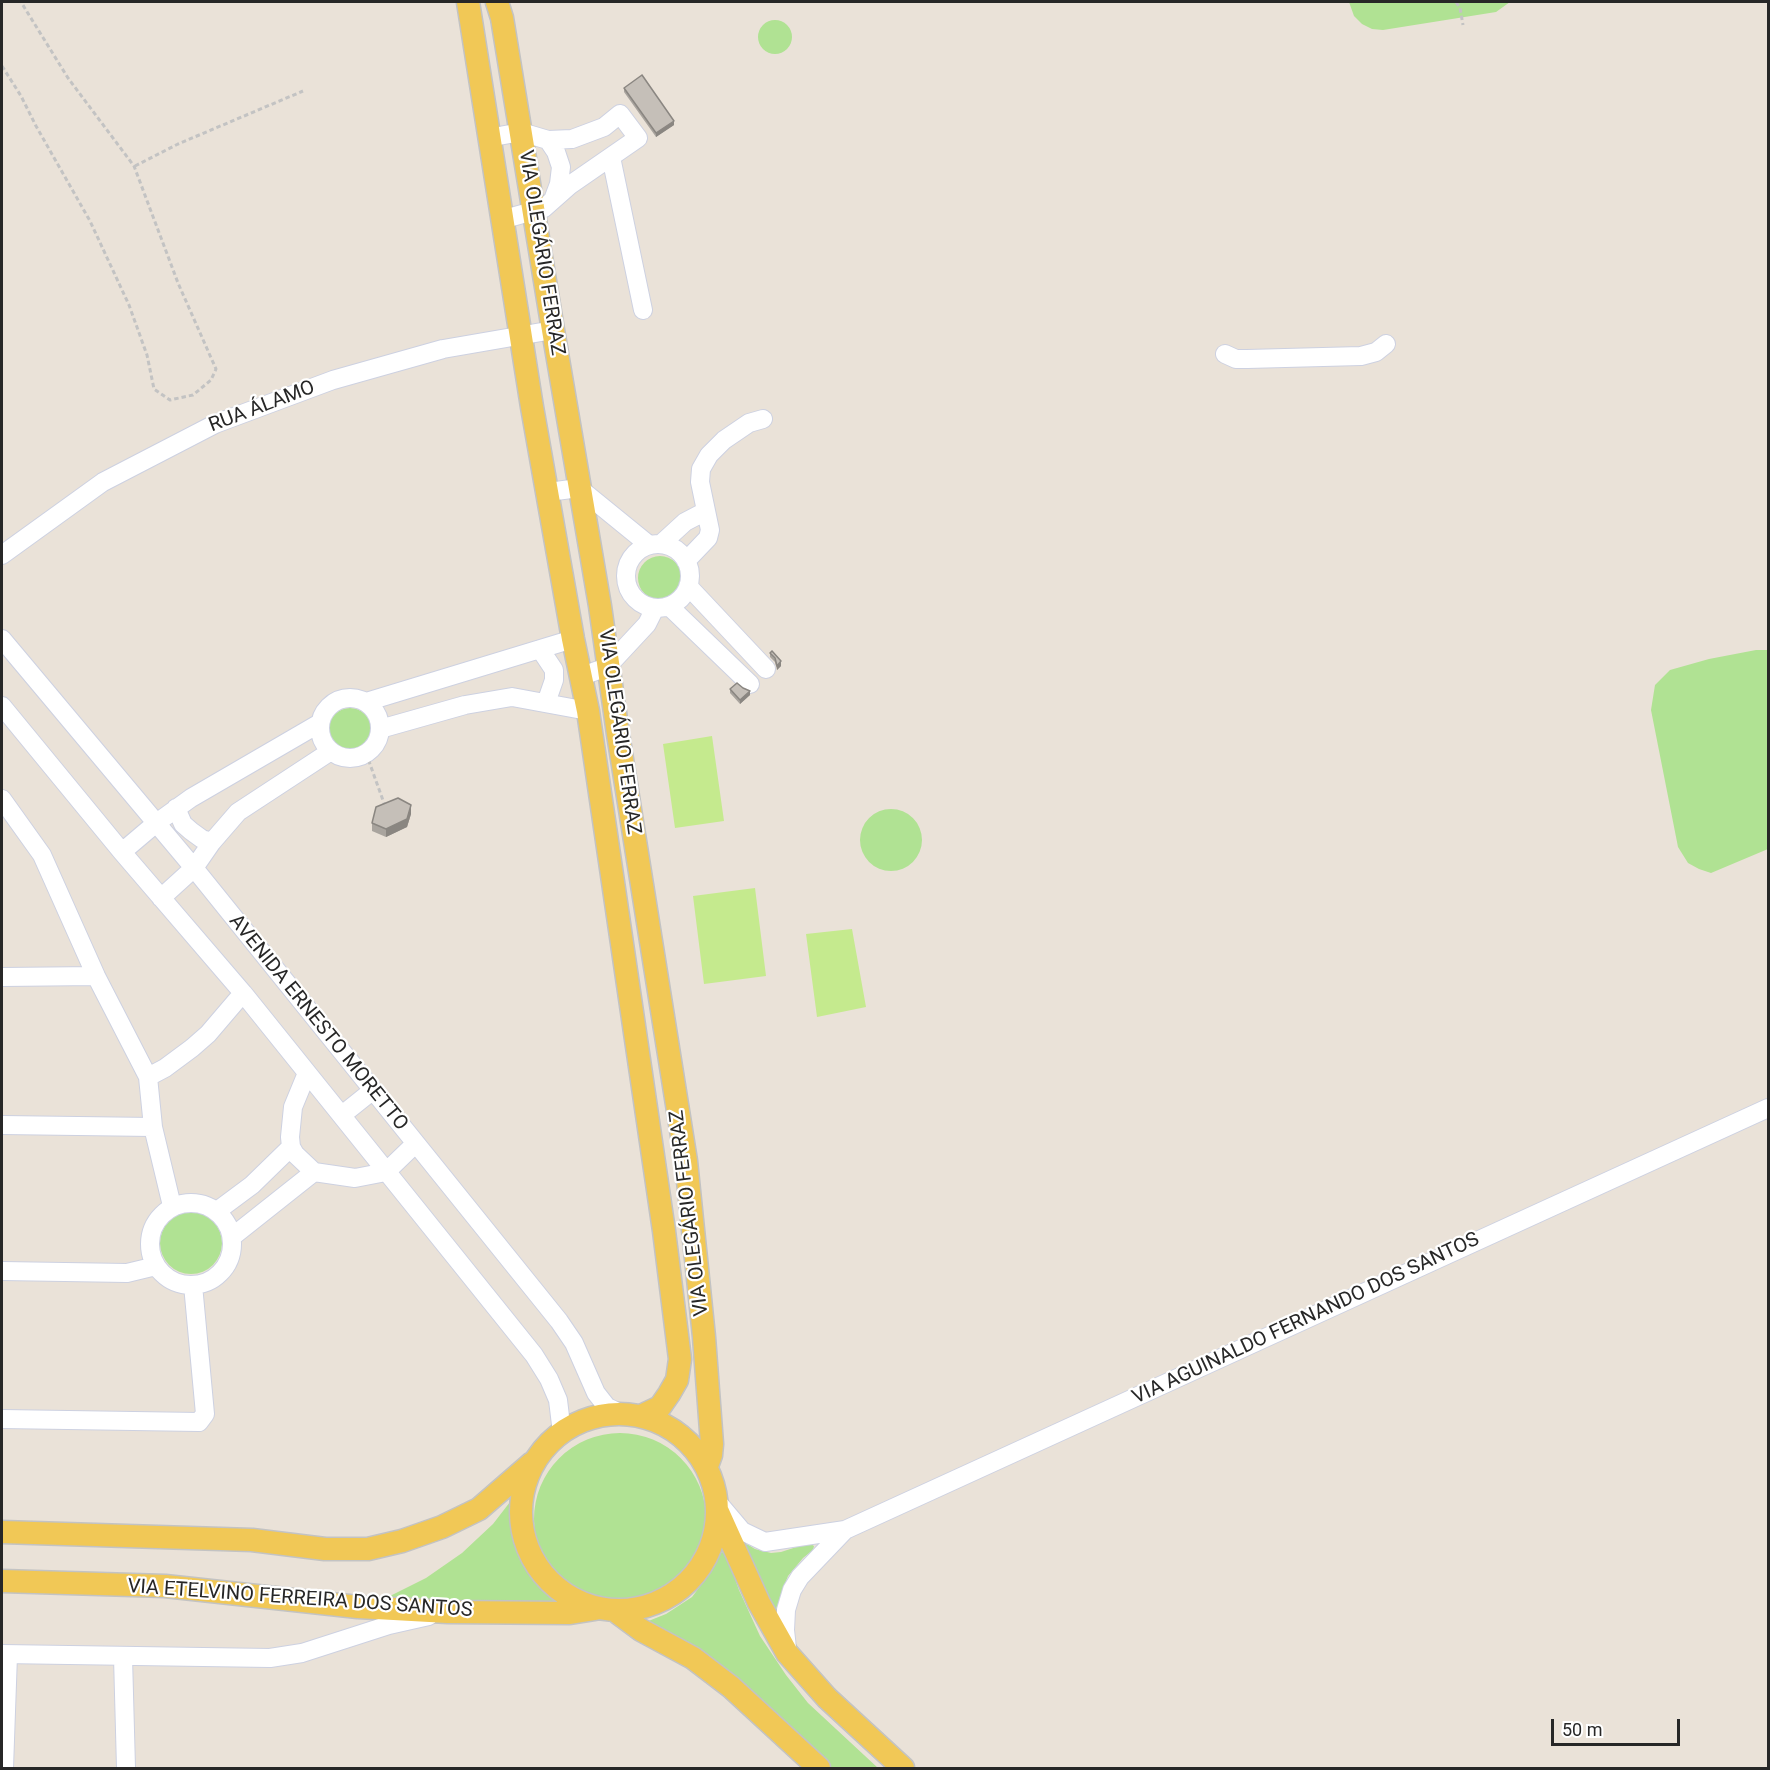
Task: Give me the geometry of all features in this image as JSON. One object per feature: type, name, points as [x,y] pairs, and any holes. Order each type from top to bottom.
[{"type":"main road","name":"VIA OLEGÁRIO FERRAZ","points":[[468,2],[520,336],[573,639],[588,711],[664,1231],[680,1359],[677,1380],[660,1407],[631,1415]]},
{"type":"main road","name":"VIA OLEGÁRIO FERRAZ","points":[[497,2],[502,18],[521,132],[544,206],[553,330],[600,606],[607,667],[686,1161],[704,1337],[712,1444],[711,1455],[706,1466]]},
{"type":"main road","points":[[603,1415],[631,1415],[665,1425],[686,1439],[698,1452],[706,1466],[713,1481],[717,1524],[708,1554],[690,1580],[673,1594],[654,1604],[628,1610],[607,1609],[573,1599],[550,1582],[535,1563],[525,1542],[521,1523],[521,1503],[527,1479],[538,1458],[548,1444],[562,1432],[583,1421],[603,1415]]},
{"type":"main road","points":[[2,1532],[252,1540],[325,1549],[368,1549],[402,1541],[442,1527],[479,1509],[538,1458]]},
{"type":"main road","points":[[717,1507],[759,1603],[787,1653],[827,1698],[903,1768]]},
{"type":"main road","name":"VIA ETELVINO FERREIRA DOS SANTOS","points":[[2,1581],[165,1586],[358,1607],[448,1612],[570,1613],[607,1609]]},
{"type":"main road","points":[[607,1609],[693,1658],[731,1687],[819,1768]]},
{"type":"street","points":[[488,138],[521,132],[548,140],[572,139],[604,127],[620,114],[638,138],[544,206],[501,220]]},
{"type":"street","points":[[544,206],[559,184],[561,167],[556,152],[548,140]]},
{"type":"street","points":[[611,157],[644,310]]},
{"type":"street","name":"RUA ÁLAMO","points":[[2,555],[103,482],[215,424],[333,380],[443,350],[553,330]]},
{"type":"street","points":[[1225,354],[1236,359],[1361,356],[1376,352],[1386,344]]},
{"type":"street","points":[[686,561],[708,538],[710,530],[700,482],[701,469],[709,455],[724,440],[749,423],[763,419]]},
{"type":"street","points":[[548,492],[579,488],[655,544],[673,547],[683,555],[690,576],[688,586],[680,599],[662,607],[607,667],[582,676]]},
{"type":"street","points":[[706,511],[685,522],[655,544],[638,551],[630,560],[626,573],[627,585],[633,596],[643,604],[662,607],[750,684]]},
{"type":"street","points":[[688,586],[766,669]]},
{"type":"street","name":"AVENIDA ERNESTO MORETTO","points":[[2,639],[194,868],[559,1321],[574,1343],[596,1393],[607,1407],[631,1415]]},
{"type":"street","points":[[366,702],[573,639]]},
{"type":"street","points":[[540,649],[554,670],[554,680],[546,703]]},
{"type":"street","points":[[380,729],[465,705],[512,697],[588,711]]},
{"type":"street","points":[[347,698],[366,702],[379,718],[380,729],[374,747],[366,753],[348,758],[331,751],[324,743],[320,733],[320,723],[324,714],[338,700],[347,698]]},
{"type":"street","name":"AVENIDA ERNESTO MORETTO","points":[[2,706],[122,852],[243,993],[534,1355],[549,1379],[558,1400],[562,1432]]},
{"type":"street","points":[[122,852],[176,808],[320,723]]},
{"type":"street","points":[[161,898],[194,868],[212,842],[238,812],[331,751]]},
{"type":"street","points":[[2,799],[8,816],[42,855],[96,976],[148,1077],[153,1127],[172,1206]]},
{"type":"street","points":[[176,808],[183,824],[202,839],[212,842]]},
{"type":"street","points":[[2,977],[96,976]]},
{"type":"street","points":[[148,1077],[165,1068],[208,1034],[243,993]]},
{"type":"street","points":[[307,1073],[293,1107],[290,1137],[291,1147],[300,1161],[314,1172],[355,1178],[386,1172],[415,1144]]},
{"type":"street","points":[[342,1115],[372,1091]]},
{"type":"street","name":"VIA AGUINALDO FERNANDO DOS SANTOS","points":[[717,1507],[742,1531],[765,1542],[844,1530],[1768,1108]]},
{"type":"street","points":[[2,1125],[153,1127]]},
{"type":"street","points":[[217,1211],[252,1185],[291,1147]]},
{"type":"street","points":[[278,1162],[298,1185]]},
{"type":"street","points":[[232,1237],[314,1172]]},
{"type":"street","points":[[187,1202],[198,1202],[217,1211],[230,1227],[232,1237],[231,1257],[220,1274],[203,1284],[193,1285],[184,1285],[168,1278],[156,1266],[152,1256],[150,1236],[159,1217],[172,1206],[187,1202]]},
{"type":"street","points":[[2,1271],[127,1273],[156,1266]]},
{"type":"street","points":[[2,1419],[199,1422],[205,1414],[193,1285]]},
{"type":"street","name":"VIA AGUINALDO FERNANDO DOS SANTOS","points":[[787,1653],[785,1620],[792,1590],[800,1577],[844,1530]]},
{"type":"street","points":[[3,1768],[5,1654],[270,1658],[302,1653],[415,1618],[448,1612]]},
{"type":"street","points":[[123,1657],[126,1768]]},
{"type":"path","points":[[2,66],[90,221],[129,305],[147,355],[154,389],[170,400],[193,395],[211,380],[216,369],[178,283],[134,166],[68,78],[21,2]]},
{"type":"path","points":[[1456,2],[1460,8],[1463,25]]},
{"type":"path","points":[[134,166],[178,144],[303,90]]},
{"type":"path","points":[[366,753],[387,810]]},
{"type":"green space","points":[[1349,2],[1510,2],[1496,12],[1383,30],[1372,29],[1362,24],[1354,16]]},
{"type":"green space","points":[[775,20],[787,25],[792,37],[787,49],[775,54],[763,49],[758,37],[763,25]]},
{"type":"green space","points":[[660,556],[669,557],[676,562],[681,569],[681,587],[676,594],[669,599],[660,600],[651,599],[644,594],[639,587],[638,578],[639,569],[644,562],[651,557]]},
{"type":"green space","points":[[1756,650],[1768,650],[1768,849],[1711,873],[1688,863],[1678,847],[1651,710],[1655,685],[1670,670],[1709,659]]},
{"type":"green space","points":[[350,708],[358,709],[365,714],[370,721],[370,737],[365,744],[358,749],[350,750],[342,749],[335,744],[330,737],[329,729],[330,721],[335,714],[342,709]]},
{"type":"green space","points":[[712,736],[724,821],[675,828],[663,744]]},
{"type":"green space","points":[[891,809],[908,814],[913,818],[917,823],[922,840],[917,857],[913,862],[908,866],[891,871],[874,866],[869,862],[865,857],[860,840],[865,823],[869,818],[874,814]]},
{"type":"green space","points":[[755,888],[766,976],[704,984],[693,896]]},
{"type":"green space","points":[[852,929],[866,1007],[817,1017],[806,934]]},
{"type":"green space","points":[[191,1212],[203,1214],[213,1221],[220,1231],[222,1243],[220,1255],[213,1265],[203,1272],[191,1274],[179,1272],[169,1265],[162,1255],[160,1243],[162,1231],[169,1221],[179,1214]]},
{"type":"green space","points":[[620,1433],[653,1440],[668,1447],[681,1458],[692,1471],[699,1486],[706,1519],[699,1552],[692,1567],[681,1580],[668,1591],[653,1598],[620,1605],[587,1598],[572,1591],[559,1580],[548,1567],[541,1552],[534,1519],[541,1486],[548,1471],[559,1458],[572,1447],[587,1440]]},
{"type":"green space","points":[[520,1489],[515,1523],[523,1557],[541,1586],[568,1607],[384,1599],[426,1578],[462,1553],[493,1524]]},
{"type":"green space","points":[[809,1543],[814,1546],[813,1550],[788,1576],[780,1597],[778,1619],[744,1546],[747,1544],[755,1549],[771,1553]]},
{"type":"green space","points":[[722,1552],[726,1554],[760,1636],[786,1675],[808,1703],[878,1768],[831,1768],[762,1705],[646,1622],[666,1614],[692,1597],[711,1572]]},
{"type":"building","points":[[642,75],[674,121],[656,133],[624,88]]},
{"type":"building","points":[[772,651],[781,661],[777,666],[775,658],[770,653]]},
{"type":"building","points":[[737,683],[750,691],[740,700],[730,689]]},
{"type":"building","points":[[398,798],[411,805],[407,819],[386,829],[372,823],[376,807]]}]
